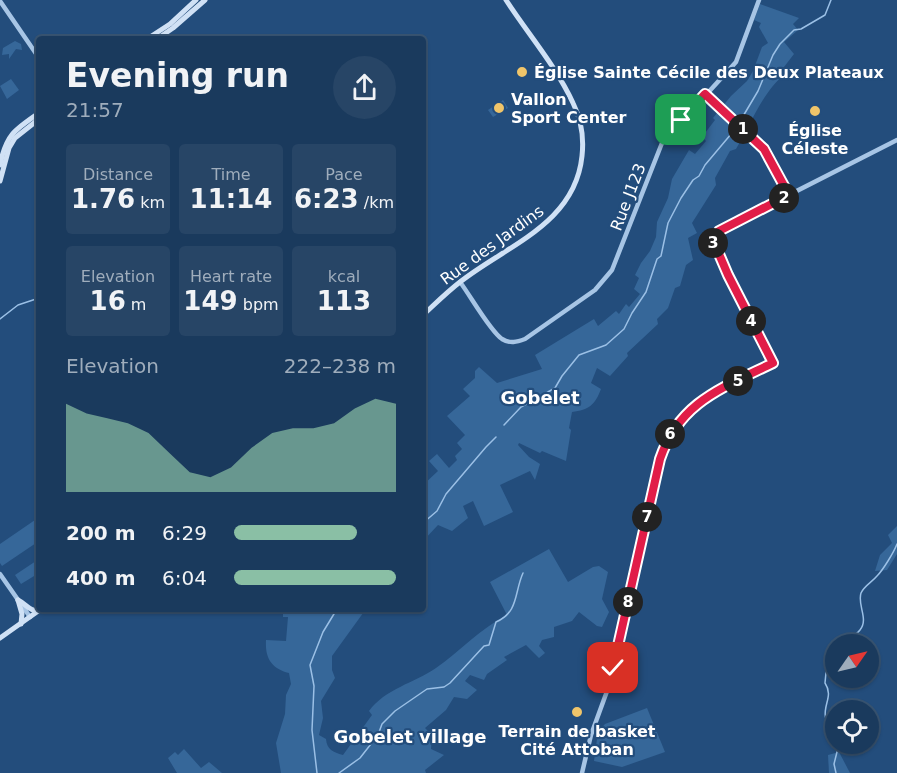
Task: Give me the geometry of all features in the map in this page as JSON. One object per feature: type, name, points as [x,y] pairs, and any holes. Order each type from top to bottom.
[{"type":"main road","points":[[152,36],[170,24],[196,0]]},
{"type":"main road","points":[[161,36],[205,0]]},
{"type":"main road","name":"Rue des Jardins","points":[[426,312],[460,282],[556,215],[572,191],[581,163],[582,131],[574,104],[553,68],[506,0]]},
{"type":"main road","points":[[0,165],[4,147],[10,135],[36,115]]},
{"type":"main road","points":[[0,182],[9,148],[15,138],[36,121]]},
{"type":"main road","points":[[18,600],[29,609],[36,610]]},
{"type":"main road","points":[[18,600],[22,615],[21,624]]},
{"type":"main road","points":[[0,638],[37,612]]},
{"type":"street","name":"Rue J123","points":[[460,282],[497,335],[509,342],[525,339],[595,290],[606,279],[616,262],[662,143],[736,62],[759,0]]},
{"type":"street","points":[[0,2],[36,54]]},
{"type":"street","points":[[705,94],[764,149],[789,195]]},
{"type":"street","points":[[582,773],[591,735],[610,682],[666,441],[681,420],[698,403],[773,363],[728,275],[713,240],[719,231],[897,140]]},
{"type":"street","points":[[0,574],[30,617]]},
{"type":"shaded area","points":[[760,4],[799,18],[793,24],[798,30],[784,42],[794,54],[784,67],[784,75],[763,99],[736,149],[730,151],[715,178],[716,185],[692,223],[697,233],[688,238],[693,260],[686,265],[680,286],[675,288],[668,308],[657,319],[658,324],[627,353],[628,356],[610,376],[597,368],[591,383],[601,389],[591,406],[572,412],[566,461],[542,451],[540,453],[519,443],[518,445],[529,457],[540,464],[535,480],[530,471],[500,485],[513,512],[484,526],[473,501],[463,506],[468,518],[452,531],[438,525],[426,538],[426,482],[438,471],[429,461],[437,454],[449,468],[457,460],[455,456],[462,449],[457,443],[465,435],[447,416],[470,396],[463,389],[475,378],[475,371],[479,367],[497,383],[542,369],[535,355],[594,319],[598,326],[616,311],[619,314],[626,304],[629,307],[640,294],[634,289],[639,278],[635,275],[656,237],[657,222],[668,198],[672,179],[689,150],[695,154],[706,141],[702,137],[715,120],[713,118],[747,81],[762,47],[768,43],[759,27],[761,23],[754,20]]},
{"type":"shaded area","points":[[15,41],[21,44],[22,50],[16,49],[9,59],[9,54],[2,55],[3,48]]},
{"type":"shaded area","points":[[11,79],[19,90],[7,99],[0,86]]},
{"type":"shaded area","name":"Vallon Sport Center","points":[[503,100],[508,108],[493,117],[488,110]]},
{"type":"shaded area","points":[[35,520],[36,522],[36,543],[2,566],[0,544]]},
{"type":"shaded area","points":[[897,526],[897,554],[887,570],[875,571],[880,555],[892,543],[888,535]]},
{"type":"shaded area","points":[[549,549],[568,582],[593,567],[599,566],[608,572],[602,599],[609,612],[602,627],[597,626],[579,612],[572,621],[554,627],[554,637],[542,640],[539,646],[545,653],[539,658],[526,645],[504,657],[507,660],[487,674],[484,680],[470,675],[465,681],[477,690],[467,699],[454,697],[446,710],[425,728],[432,735],[431,749],[444,755],[425,770],[426,773],[281,773],[276,743],[285,714],[286,695],[291,684],[289,673],[270,661],[266,640],[286,641],[288,617],[283,617],[283,612],[364,612],[332,656],[332,670],[335,678],[321,701],[323,718],[319,735],[326,739],[331,750],[343,755],[372,715],[369,711],[383,697],[436,668],[488,626],[507,615],[490,582]]},
{"type":"shaded area","points":[[36,561],[36,575],[21,584],[15,575]]},
{"type":"shaded area","points":[[647,708],[665,752],[622,767],[594,761],[598,732],[605,724]]},
{"type":"shaded area","points":[[184,749],[201,768],[209,762],[222,773],[177,773],[168,758],[175,752],[178,755]]},
{"type":"shaded area","points":[[840,754],[850,773],[829,773],[828,755]]},
{"type":"waterway","points":[[739,123],[758,91],[780,44],[794,30],[801,29],[825,15],[831,0]]},
{"type":"waterway","points":[[504,425],[521,407],[555,388],[579,355],[606,345],[624,329],[646,292],[657,259],[661,256],[668,223],[681,198],[737,127]]},
{"type":"waterway","points":[[0,319],[18,305],[36,299]]},
{"type":"waterway","points":[[426,520],[437,511],[446,494],[496,437]]},
{"type":"waterway","points":[[856,634],[863,621],[861,593],[882,570],[897,544]]},
{"type":"waterway","points":[[339,773],[360,758],[378,735],[382,724],[395,711],[427,689],[444,687],[450,683],[484,646],[489,645],[496,622],[509,613],[515,601],[523,573]]},
{"type":"waterway","points":[[317,773],[312,730],[314,686],[310,665],[323,632],[335,612]]},
{"type":"waterway","points":[[827,700],[828,688]]},
{"type":"waterway","points":[[836,754],[834,764],[836,773]]},
{"type":"place","name":"Église Sainte Cécile des Deux Plateaux","points":[[522,72]]},
{"type":"place","name":"Vallon Sport Center","points":[[499,108]]},
{"type":"place","name":"Église Céleste","points":[[815,111]]},
{"type":"place","name":"Terrain de basket Cité Attoban","points":[[577,712]]},
{"type":"district","name":"Gobelet","points":[[540,397]]},
{"type":"district","name":"Gobelet village","points":[[410,736]]},
{"type":"route","points":[[613,668],[666,441],[675,426],[698,403],[773,363],[728,275],[713,240],[719,231],[789,195],[764,149],[705,94],[681,120]]}]
